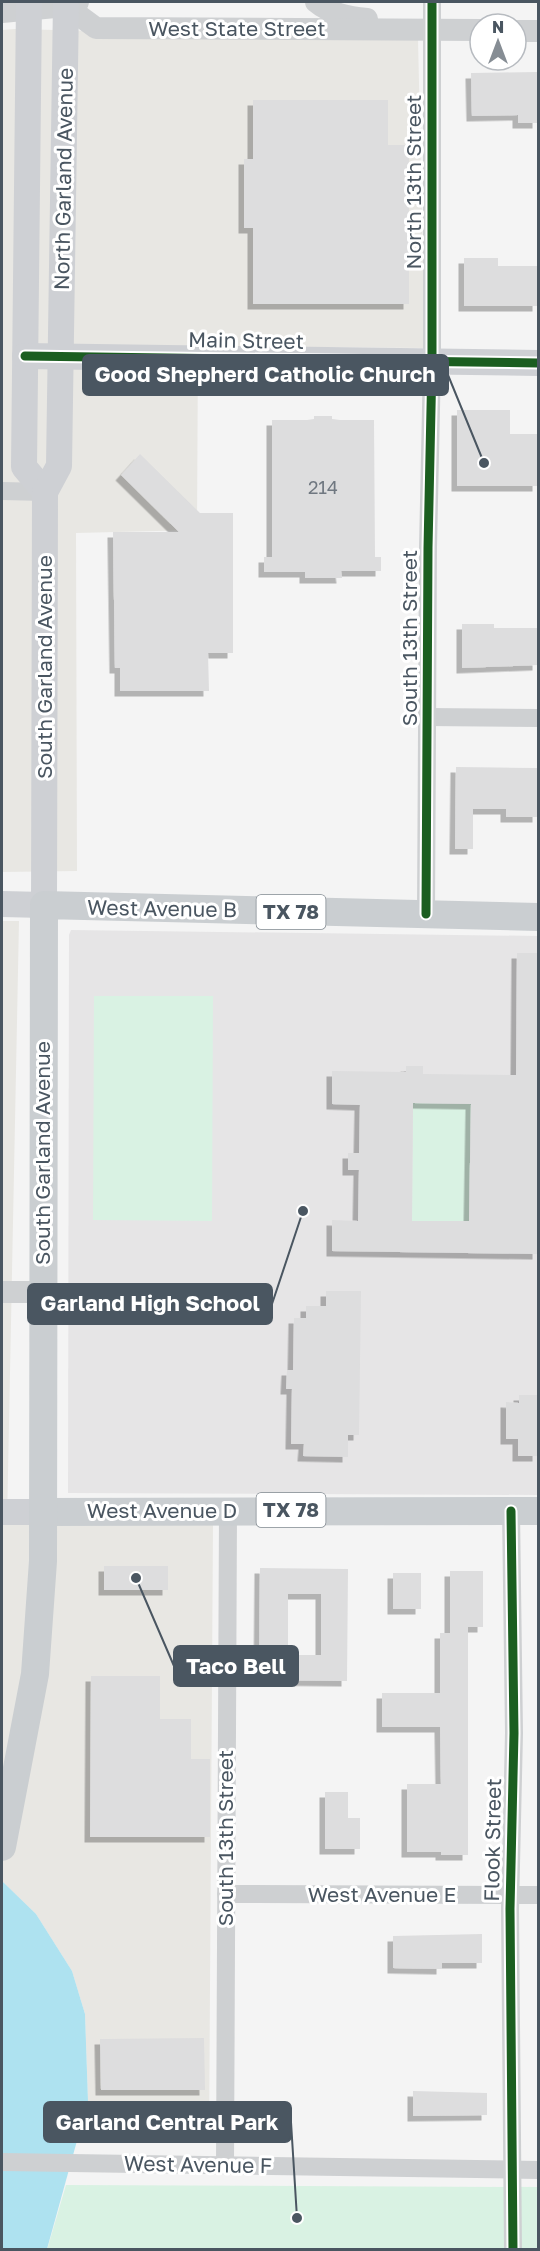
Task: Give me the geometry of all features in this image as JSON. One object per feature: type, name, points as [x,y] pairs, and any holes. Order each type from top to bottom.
[{"type":"main road","name":"North Garland Avenue","points":[[62,357],[70,3]]},
{"type":"main road","name":"North Garland Avenue","points":[[25,356],[29,5]]},
{"type":"main road","points":[[26,208],[53,211],[63,259]]},
{"type":"main road","points":[[25,356],[24,467],[45,492]]},
{"type":"main road","name":"Main Street","points":[[25,356],[538,363]]},
{"type":"main road","name":"South Garland Avenue","points":[[3,1840],[35,1674],[43,1561],[45,492],[60,466],[62,357]]},
{"type":"main road","name":"West Avenue B","points":[[2,904],[538,917]]},
{"type":"main road","name":"West Avenue D","points":[[2,1512],[525,1511]]},
{"type":"street","points":[[316,2],[322,7],[348,16],[431,29]]},
{"type":"street","name":"North 13th Street","points":[[432,2],[432,362]]},
{"type":"street","points":[[2,12],[29,5],[70,3]]},
{"type":"street","name":"West State Street","points":[[70,3],[96,28],[468,30]]},
{"type":"street","name":"South 13th Street","points":[[426,914],[432,362]]},
{"type":"street","points":[[2,491],[45,492]]},
{"type":"street","points":[[427,717],[538,718]]},
{"type":"street","points":[[2,1292],[42,1292]]},
{"type":"street","name":"South 13th Street","points":[[225,2165],[228,1511]]},
{"type":"street","name":"Flook Street","points":[[513,2250],[510,1895],[514,1733],[525,1511]]},
{"type":"street","name":"West Avenue E","points":[[226,1894],[538,1895]]},
{"type":"street","name":"West Avenue F","points":[[2,2162],[538,2170]]},
{"type":"shaded area","points":[[2,30],[418,39],[425,348],[198,346],[197,530],[76,533],[77,871],[2,872]]},
{"type":"shaded area","points":[[2,921],[19,921],[7,1524],[213,1523],[209,2143],[81,2140],[88,2101],[85,2014],[72,1971],[36,1914],[2,1881]]},
{"type":"shaded area","points":[[71,930],[538,936],[538,1495],[68,1493],[69,935]]},
{"type":"green space","points":[[94,996],[213,996],[212,1221],[93,1220]]},
{"type":"green space","points":[[413,1103],[471,1104],[469,1221],[412,1221]]},
{"type":"green space","points":[[66,2185],[538,2187],[538,2249],[47,2250]]},
{"type":"water","points":[[2,1881],[36,1914],[72,1971],[85,2014],[88,2101],[47,2249],[2,2249]]},
{"type":"building","points":[[538,72],[538,123],[518,123],[518,115],[472,116],[471,73]]},
{"type":"building","points":[[253,100],[388,100],[388,145],[409,145],[409,304],[253,304],[253,228],[244,228],[244,159],[253,159]]},
{"type":"building","points":[[464,258],[498,258],[498,266],[538,266],[538,306],[464,306]]},
{"type":"building","points":[[457,410],[510,410],[510,434],[538,434],[538,486],[457,486]]},
{"type":"building","points":[[314,416],[332,416],[332,419],[340,420],[374,420],[375,557],[381,557],[381,571],[341,571],[342,578],[305,578],[305,572],[264,572],[264,557],[272,557],[272,420],[307,420],[314,419]]},
{"type":"building","points":[[140,454],[200,513],[233,513],[233,653],[208,653],[209,691],[120,691],[120,668],[115,668],[113,532],[179,532],[121,475]]},
{"type":"building","points":[[462,624],[494,624],[494,628],[538,628],[538,665],[462,668]]},
{"type":"building","points":[[456,767],[538,768],[538,817],[506,817],[506,809],[473,809],[473,849],[455,849]]},
{"type":"building","points":[[517,953],[538,953],[538,1254],[332,1251],[332,1220],[358,1221],[359,1170],[348,1170],[348,1153],[359,1153],[360,1105],[332,1104],[332,1071],[406,1072],[406,1066],[423,1066],[423,1074],[516,1075]],"holes":[[[413,1103],[471,1104],[469,1221],[412,1221]]]},
{"type":"building","points":[[326,1291],[361,1291],[359,1435],[348,1435],[348,1457],[303,1456],[304,1444],[291,1444],[292,1389],[286,1389],[287,1370],[293,1370],[294,1318],[306,1318],[306,1306],[326,1306]]},
{"type":"building","points":[[519,1395],[538,1395],[538,1456],[518,1456],[518,1439],[506,1439],[506,1402],[519,1403]]},
{"type":"building","points":[[104,1566],[168,1566],[168,1590],[104,1590]]},
{"type":"building","points":[[260,1568],[348,1569],[347,1681],[259,1680]],"holes":[[[288,1594],[321,1594],[321,1655],[288,1655]]]},
{"type":"building","points":[[450,1571],[483,1571],[483,1627],[468,1627],[468,1855],[407,1852],[407,1784],[441,1784],[440,1727],[382,1727],[382,1693],[440,1693],[440,1633],[450,1633]]},
{"type":"building","points":[[393,1573],[421,1573],[421,1609],[393,1609]]},
{"type":"building","points":[[91,1676],[160,1676],[160,1719],[191,1719],[191,1759],[210,1759],[210,1837],[90,1837]]},
{"type":"building","points":[[325,1792],[348,1792],[348,1818],[360,1818],[360,1849],[325,1849]]},
{"type":"building","points":[[482,1934],[482,1963],[442,1963],[442,1969],[393,1968],[393,1936]]},
{"type":"building","points":[[204,2038],[205,2090],[101,2090],[100,2039]]},
{"type":"building","points":[[413,2091],[487,2093],[487,2115],[413,2116]]},
{"type":"cycle path","points":[[426,914],[428,548],[432,362],[432,2]]},
{"type":"cycle path","points":[[25,356],[538,363]]},
{"type":"cycle path","points":[[511,1511],[514,1733],[510,1909],[513,2250]]},
{"type":"place","name":"Good Shepherd Catholic Church","points":[[484,463]]},
{"type":"place","name":"Garland High School","points":[[303,1211]]},
{"type":"place","name":"Taco Bell","points":[[136,1578]]},
{"type":"place","name":"Garland Central Park","points":[[297,2218]]}]
